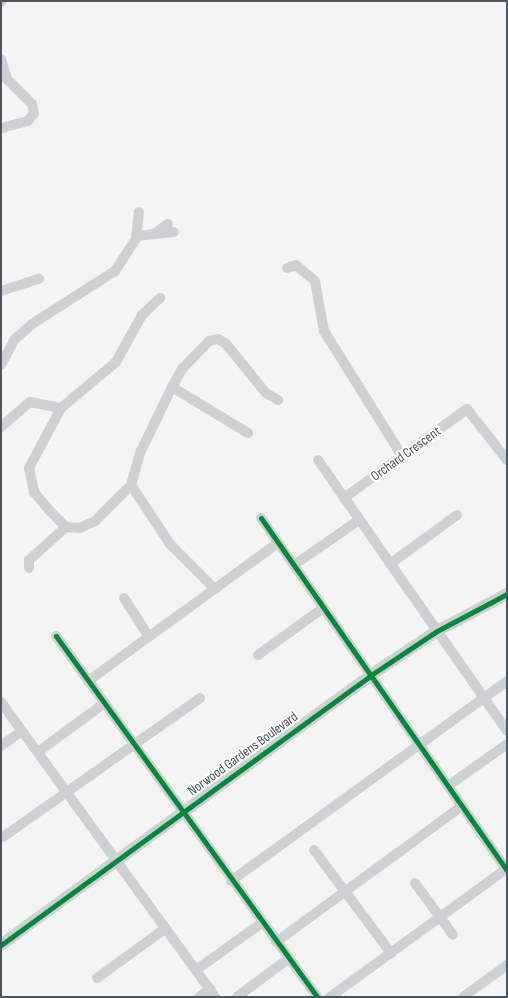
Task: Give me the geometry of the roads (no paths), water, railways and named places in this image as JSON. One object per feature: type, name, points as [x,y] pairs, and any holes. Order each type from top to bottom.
[{"type":"street","points":[[1,59],[7,79],[32,104],[34,113],[28,121],[1,128]]},
{"type":"street","points":[[1,365],[15,339],[32,324],[115,271],[136,236],[139,212]]},
{"type":"street","points":[[136,236],[151,236],[171,228]]},
{"type":"street","points":[[287,268],[296,265],[315,282],[324,331],[402,456]]},
{"type":"street","points":[[1,291],[39,279]]},
{"type":"street","points":[[160,298],[142,315],[116,362],[61,408],[29,468],[34,492],[66,527],[80,528],[94,521],[131,485],[140,451],[172,388],[196,354],[218,339],[266,393],[278,400]]},
{"type":"street","points":[[172,388],[248,433]]},
{"type":"street","points":[[1,427],[30,402],[61,408]]},
{"type":"street","name":"Orchard Crescent","points":[[344,498],[468,409],[507,460]]},
{"type":"street","points":[[318,460],[507,731]]},
{"type":"street","points":[[131,485],[170,544],[216,589]]},
{"type":"street","points":[[390,564],[457,515]]},
{"type":"street","points":[[261,518],[506,869],[330,997]]},
{"type":"street","points":[[294,565],[359,520]]},
{"type":"street","points":[[29,568],[29,560],[66,527]]},
{"type":"street","points":[[88,682],[278,543]]},
{"type":"street","name":"Norwood Gardens Boulevard","points":[[1,945],[371,675],[437,631],[507,594]]},
{"type":"street","points":[[124,598],[149,637]]},
{"type":"street","points":[[258,655],[323,608]]},
{"type":"street","points":[[56,636],[103,704],[317,997]]},
{"type":"street","points":[[231,881],[507,681]]},
{"type":"street","points":[[3,837],[200,698]]},
{"type":"street","points":[[1,702],[213,993],[200,997]]},
{"type":"street","points":[[38,752],[103,704]]},
{"type":"street","points":[[1,746],[22,731]]},
{"type":"street","points":[[448,786],[507,744]]},
{"type":"street","points":[[276,942],[462,806]]},
{"type":"street","points":[[314,850],[391,953]]},
{"type":"street","points":[[415,883],[453,935]]},
{"type":"street","points":[[196,970],[262,923]]},
{"type":"street","points":[[98,978],[166,928]]},
{"type":"street","points":[[237,997],[288,959]]},
{"type":"street","points":[[463,997],[507,965]]}]
